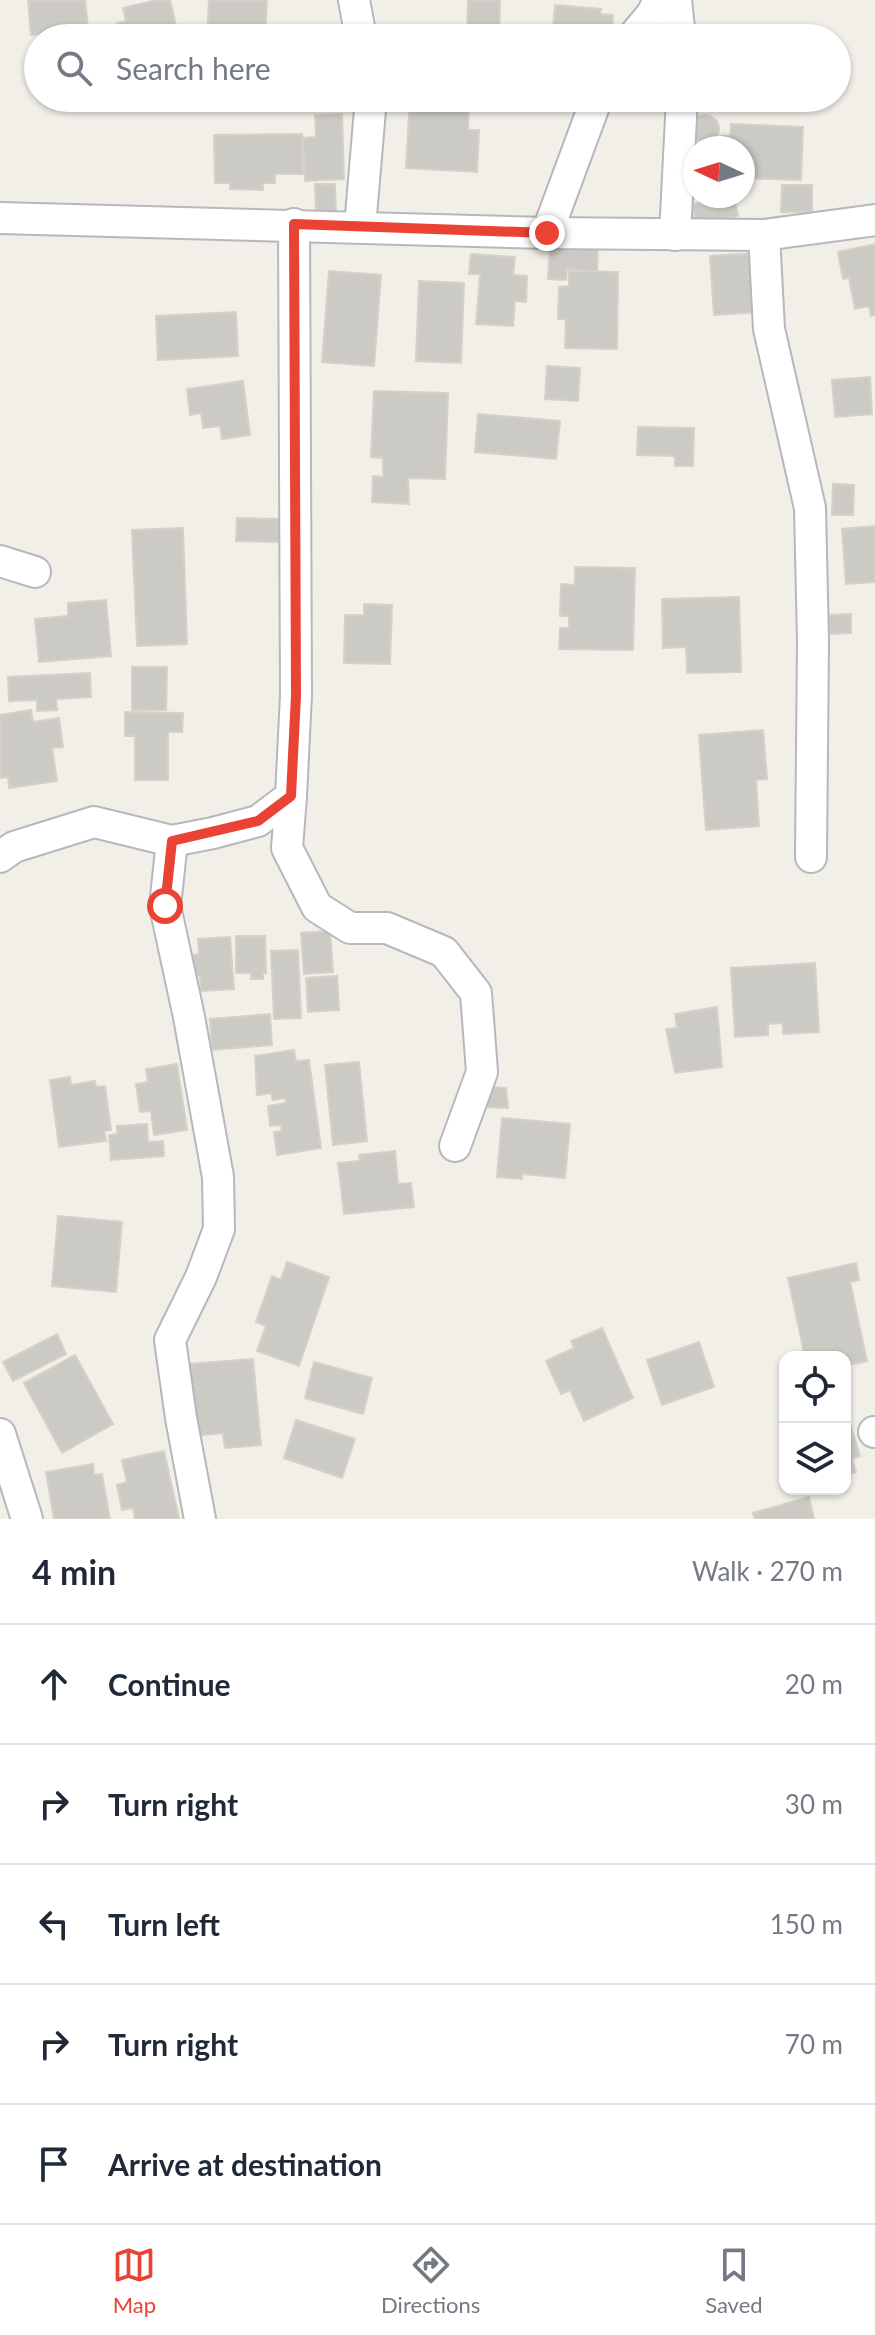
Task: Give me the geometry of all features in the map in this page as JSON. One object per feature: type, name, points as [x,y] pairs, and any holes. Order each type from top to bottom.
[{"type":"street","points":[[354,0],[358,24]]},
{"type":"street","points":[[644,24],[659,0]]},
{"type":"street","points":[[676,0],[679,24]]},
{"type":"street","points":[[360,227],[371,112]]},
{"type":"street","points":[[547,233],[592,112]]},
{"type":"street","points":[[675,235],[681,112]]},
{"type":"street","points":[[0,218],[675,235],[764,235],[875,220]]},
{"type":"street","points":[[294,224],[296,695],[287,848],[317,907],[350,928],[387,928],[444,952],[476,993],[482,1072],[455,1146]]},
{"type":"street","points":[[764,235],[769,329],[810,508],[813,641],[811,857]]},
{"type":"street","points":[[0,561],[35,572]]},
{"type":"street","points":[[0,857],[14,847],[94,822],[172,841],[258,821],[291,796]]},
{"type":"street","points":[[172,841],[165,906],[218,1177],[219,1229],[201,1277],[170,1340],[200,1519]]},
{"type":"street","points":[[0,1434],[27,1519]]},
{"type":"building","points":[[28,0],[85,0],[88,24],[30,24]]},
{"type":"building","points":[[170,0],[176,24],[117,24],[126,21],[123,8]]},
{"type":"building","points":[[209,0],[267,0],[266,24],[208,24]]},
{"type":"building","points":[[468,0],[500,0],[499,24],[467,24]]},
{"type":"building","points":[[555,5],[601,9],[600,14],[613,15],[612,24],[553,24]]},
{"type":"building","points":[[409,112],[469,112],[468,130],[479,130],[477,172],[406,168]]},
{"type":"building","points":[[342,114],[344,179],[305,181],[303,138],[316,137],[315,115]]},
{"type":"building","points":[[700,116],[710,116],[718,124],[717,136],[692,134],[692,124]]},
{"type":"building","points":[[731,124],[803,127],[801,180],[755,178],[755,136],[730,136]]},
{"type":"building","points":[[302,134],[303,174],[275,174],[275,183],[263,183],[263,190],[230,189],[230,183],[215,183],[214,135]]},
{"type":"building","points":[[315,184],[335,184],[336,211],[316,211]]},
{"type":"building","points":[[782,185],[812,185],[812,212],[781,212]]},
{"type":"building","points":[[693,208],[736,208],[738,216],[696,224]]},
{"type":"building","points":[[875,244],[875,315],[871,316],[869,306],[855,309],[849,278],[843,279],[838,252]]},
{"type":"building","points":[[550,246],[598,249],[597,271],[567,269],[566,280],[548,279]]},
{"type":"building","points":[[756,253],[761,312],[714,315],[710,256]]},
{"type":"building","points":[[471,254],[515,257],[513,275],[527,276],[526,302],[515,301],[513,326],[476,324],[480,274],[469,274]]},
{"type":"building","points":[[329,271],[381,275],[374,366],[322,362]]},
{"type":"building","points":[[569,271],[618,272],[617,349],[565,348],[566,319],[558,319],[559,287],[569,286]]},
{"type":"building","points":[[419,281],[464,283],[461,363],[416,361]]},
{"type":"building","points":[[236,312],[238,356],[158,360],[156,316]]},
{"type":"building","points":[[547,366],[580,368],[578,401],[545,399]]},
{"type":"building","points":[[870,377],[872,414],[835,417],[832,380]]},
{"type":"building","points":[[243,381],[250,435],[222,439],[220,426],[203,428],[201,413],[190,415],[187,389]]},
{"type":"building","points":[[374,391],[448,393],[445,479],[408,478],[409,504],[372,502],[373,476],[383,477],[383,458],[371,457]]},
{"type":"building","points":[[478,414],[560,421],[556,459],[475,452]]},
{"type":"building","points":[[638,427],[694,428],[693,466],[675,466],[675,456],[637,455]]},
{"type":"building","points":[[833,484],[854,485],[853,515],[832,515]]},
{"type":"building","points":[[237,518],[282,519],[281,542],[236,541]]},
{"type":"building","points":[[875,526],[875,582],[846,584],[842,529]]},
{"type":"building","points":[[183,528],[187,644],[137,646],[132,530]]},
{"type":"building","points":[[575,567],[635,568],[633,650],[559,649],[560,628],[569,628],[569,616],[560,616],[561,584],[575,585]]},
{"type":"building","points":[[739,597],[741,672],[687,673],[686,647],[663,648],[662,599]]},
{"type":"building","points":[[106,600],[111,656],[39,662],[35,619],[68,616],[68,603]]},
{"type":"building","points":[[364,604],[392,605],[390,664],[344,663],[345,615],[364,615]]},
{"type":"building","points":[[851,614],[851,633],[829,634],[829,615]]},
{"type":"building","points":[[132,667],[167,667],[166,710],[132,710]]},
{"type":"building","points":[[90,673],[91,697],[56,699],[57,710],[37,711],[37,700],[9,701],[8,677]]},
{"type":"building","points":[[31,710],[33,722],[59,718],[63,747],[52,748],[57,781],[9,788],[8,777],[0,778],[0,715]]},
{"type":"building","points":[[125,712],[183,713],[182,732],[168,732],[168,780],[135,780],[135,736],[125,736]]},
{"type":"building","points":[[763,730],[767,779],[756,780],[759,826],[706,830],[699,735]]},
{"type":"building","points":[[330,931],[333,972],[304,974],[301,933]]},
{"type":"building","points":[[236,936],[265,936],[266,973],[263,973],[263,979],[251,979],[251,973],[236,973]]},
{"type":"building","points":[[230,937],[234,989],[201,991],[200,976],[195,976],[193,955],[199,954],[198,939]]},
{"type":"building","points":[[298,950],[301,1018],[274,1019],[271,951]]},
{"type":"building","points":[[815,963],[819,1032],[783,1034],[783,1023],[768,1024],[768,1035],[735,1037],[731,968]]},
{"type":"building","points":[[337,976],[339,1010],[308,1012],[306,978]]},
{"type":"building","points":[[717,1007],[722,1067],[675,1073],[666,1029],[677,1028],[675,1014]]},
{"type":"building","points":[[270,1014],[272,1045],[212,1050],[210,1019]]},
{"type":"building","points":[[294,1050],[296,1061],[309,1060],[321,1148],[277,1155],[274,1132],[282,1131],[281,1125],[270,1126],[268,1106],[286,1103],[285,1098],[273,1100],[271,1093],[257,1095],[255,1056]]},
{"type":"building","points":[[359,1062],[367,1141],[333,1145],[325,1065]]},
{"type":"building","points":[[177,1064],[187,1130],[154,1135],[151,1111],[140,1112],[136,1084],[148,1082],[146,1069]]},
{"type":"building","points":[[70,1077],[71,1085],[95,1081],[96,1087],[105,1086],[111,1130],[104,1131],[106,1141],[59,1147],[50,1080]]},
{"type":"building","points":[[485,1087],[506,1088],[508,1108],[484,1107]]},
{"type":"building","points":[[502,1118],[570,1124],[565,1178],[522,1174],[522,1179],[497,1177]]},
{"type":"building","points":[[147,1124],[148,1142],[163,1141],[164,1156],[111,1160],[109,1135],[117,1134],[117,1126]]},
{"type":"building","points":[[395,1151],[398,1184],[411,1183],[414,1207],[344,1214],[338,1163],[360,1161],[359,1155]]},
{"type":"building","points":[[58,1216],[122,1222],[116,1292],[52,1286]]},
{"type":"building","points":[[287,1262],[329,1277],[299,1366],[257,1351],[266,1326],[256,1322],[272,1276],[281,1280]]},
{"type":"building","points":[[856,1263],[859,1280],[850,1282],[867,1361],[851,1365],[851,1351],[804,1351],[788,1278]]},
{"type":"building","points":[[602,1328],[633,1398],[584,1421],[570,1390],[561,1394],[546,1361],[574,1348],[571,1341]]},
{"type":"building","points":[[57,1334],[66,1354],[13,1381],[3,1362]]},
{"type":"building","points":[[699,1342],[714,1387],[662,1405],[647,1360]]},
{"type":"building","points":[[75,1355],[113,1424],[62,1453],[24,1383]]},
{"type":"building","points":[[253,1359],[261,1445],[225,1448],[223,1433],[194,1436],[188,1364]]},
{"type":"building","points":[[314,1362],[372,1378],[363,1414],[305,1398]]},
{"type":"building","points":[[296,1420],[355,1439],[342,1478],[284,1458]]},
{"type":"building","points":[[851,1427],[860,1456],[852,1459],[856,1472],[851,1474]]},
{"type":"building","points":[[164,1451],[179,1519],[135,1519],[133,1508],[122,1510],[117,1485],[127,1482],[122,1460]]},
{"type":"building","points":[[93,1464],[94,1475],[102,1474],[110,1519],[54,1519],[46,1472]]},
{"type":"building","points":[[809,1497],[814,1519],[755,1519],[753,1513]]},
{"type":"route","points":[[165,906],[172,841],[258,821],[291,796],[296,695],[294,224],[547,233]]}]
